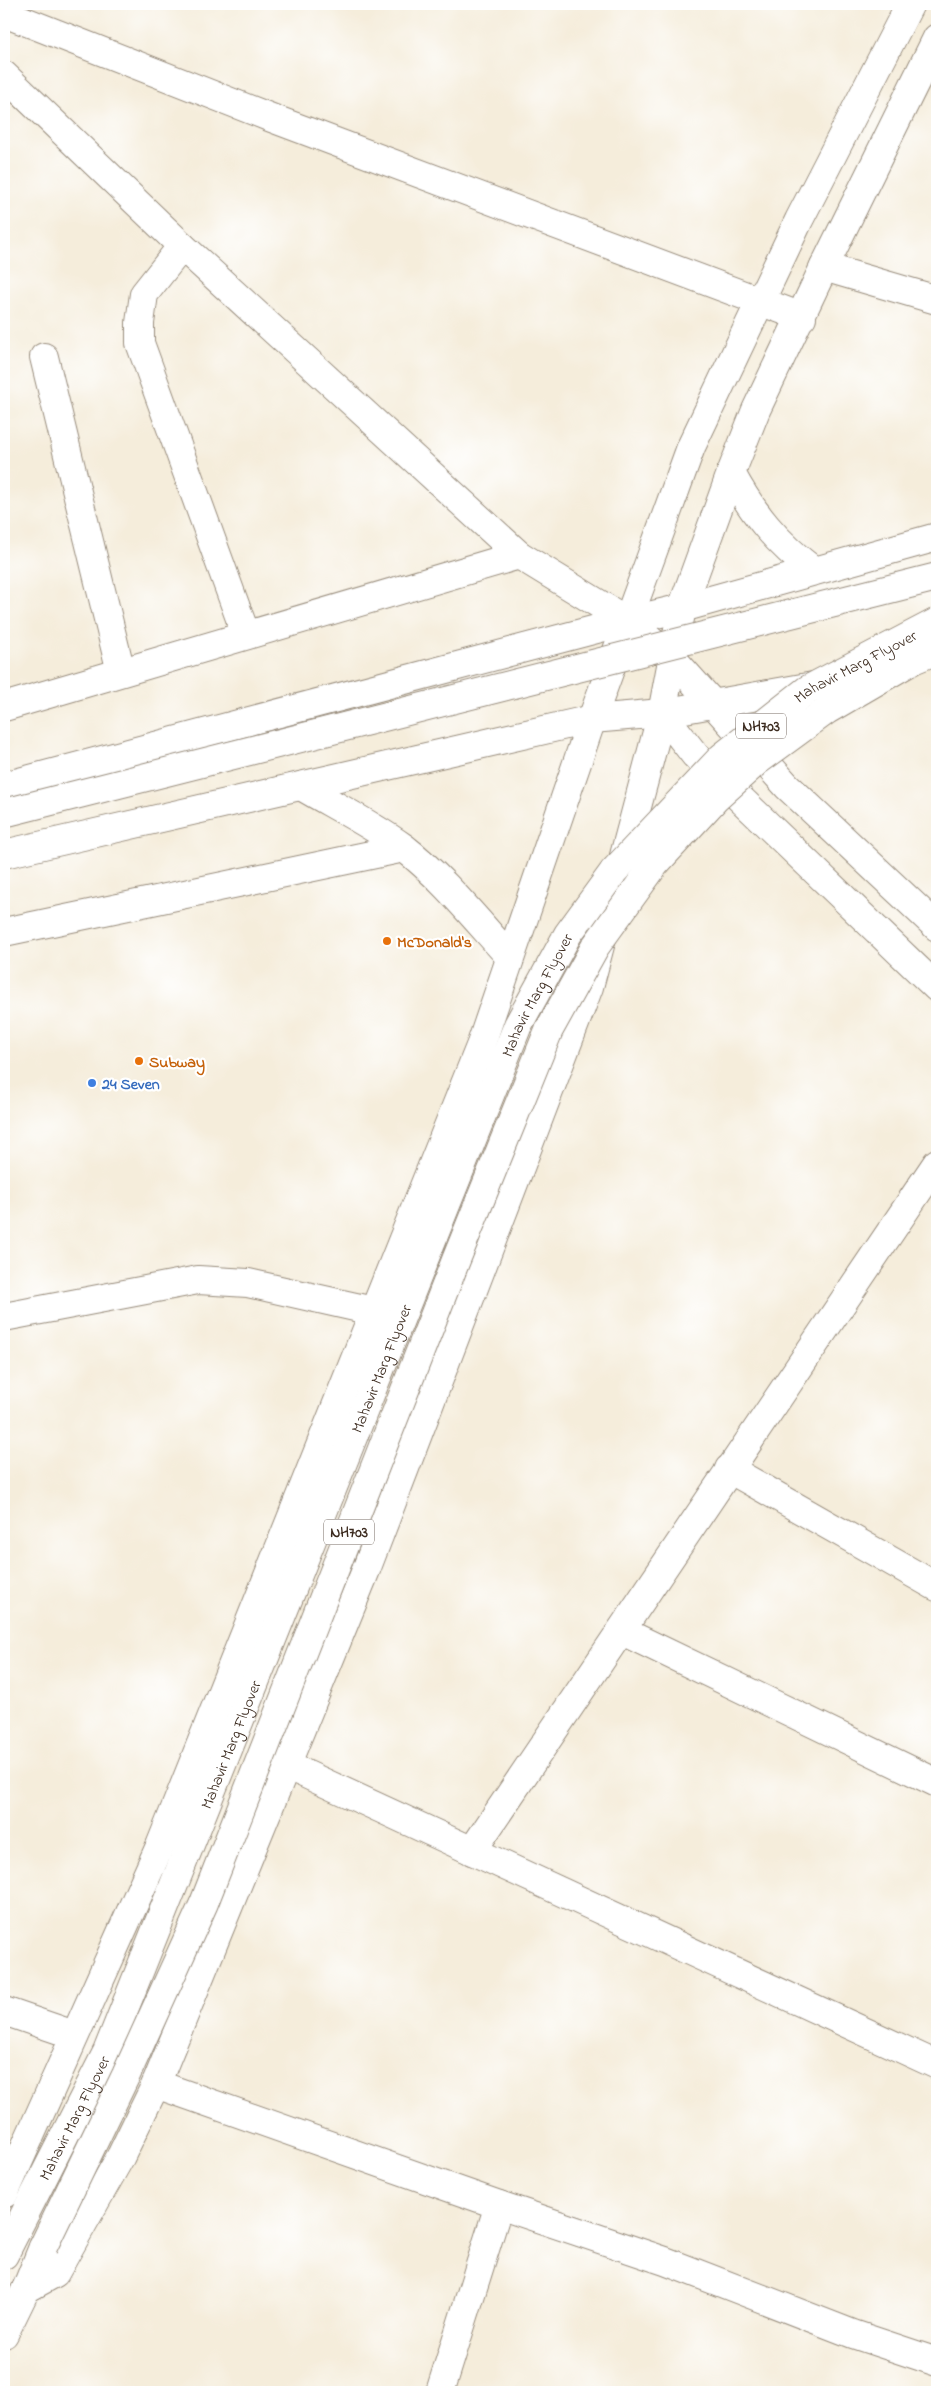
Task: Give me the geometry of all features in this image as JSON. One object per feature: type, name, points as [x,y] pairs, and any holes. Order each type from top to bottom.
[{"type":"main road","points":[[4,2194],[160,1846],[481,1044],[592,719],[691,448],[798,220],[910,4]]},
{"type":"main road","points":[[4,13],[259,113],[802,317]]},
{"type":"main road","points":[[26,2289],[55,2273],[121,2156],[156,2084],[366,1570],[589,987],[662,713],[682,608],[731,474],[756,410],[937,38]]},
{"type":"main road","points":[[4,75],[182,246],[519,555],[627,621],[672,658],[711,704],[787,786],[937,927]]},
{"type":"main road","points":[[182,246],[144,294],[140,322],[140,343],[246,635]]},
{"type":"main road","points":[[824,267],[937,300]]},
{"type":"main road","points":[[44,357],[121,672]]},
{"type":"main road","points":[[731,474],[758,518],[793,556],[814,571]]},
{"type":"main road","points":[[4,786],[682,608],[937,537]]},
{"type":"main road","points":[[4,707],[519,555]]},
{"type":"main road","points":[[4,813],[937,576]]},
{"type":"main road","name":"Mahavir Marg Flyover","points":[[4,2255],[107,2052],[518,1025],[568,934],[614,871],[722,757],[807,690],[937,622]]},
{"type":"main road","name":"Mahavir Marg Flyover","points":[[26,2289],[43,2247],[126,2074],[204,1903],[448,1279],[549,1030],[590,955],[655,864],[716,798],[756,762],[828,710],[913,660],[937,650]]},
{"type":"main road","points":[[4,854],[592,719],[662,713],[937,665]]},
{"type":"main road","points":[[662,713],[695,755],[937,988]]},
{"type":"main road","points":[[301,786],[361,820],[404,848],[444,886],[510,957]]},
{"type":"main road","points":[[4,932],[404,848]]},
{"type":"main road","points":[[472,1851],[937,1163]]},
{"type":"main road","points":[[4,1317],[198,1280],[248,1283],[373,1311]]},
{"type":"main road","points":[[729,1469],[937,1587]]},
{"type":"main road","points":[[622,1631],[937,1783]]},
{"type":"main road","points":[[286,1765],[937,2065]]},
{"type":"main road","points":[[4,2011],[74,2035]]},
{"type":"main road","points":[[156,2084],[499,2205],[665,2261],[853,2334],[937,2362]]},
{"type":"main road","points":[[440,2392],[499,2205]]},
{"type":"main road","name":"NH703","points":[[4,2334],[26,2289]]},
{"type":"place","name":"McDonald's","points":[[387,941]]},
{"type":"place","name":"Subway","points":[[139,1061]]},
{"type":"place","name":"24 Seven","points":[[92,1083]]}]
